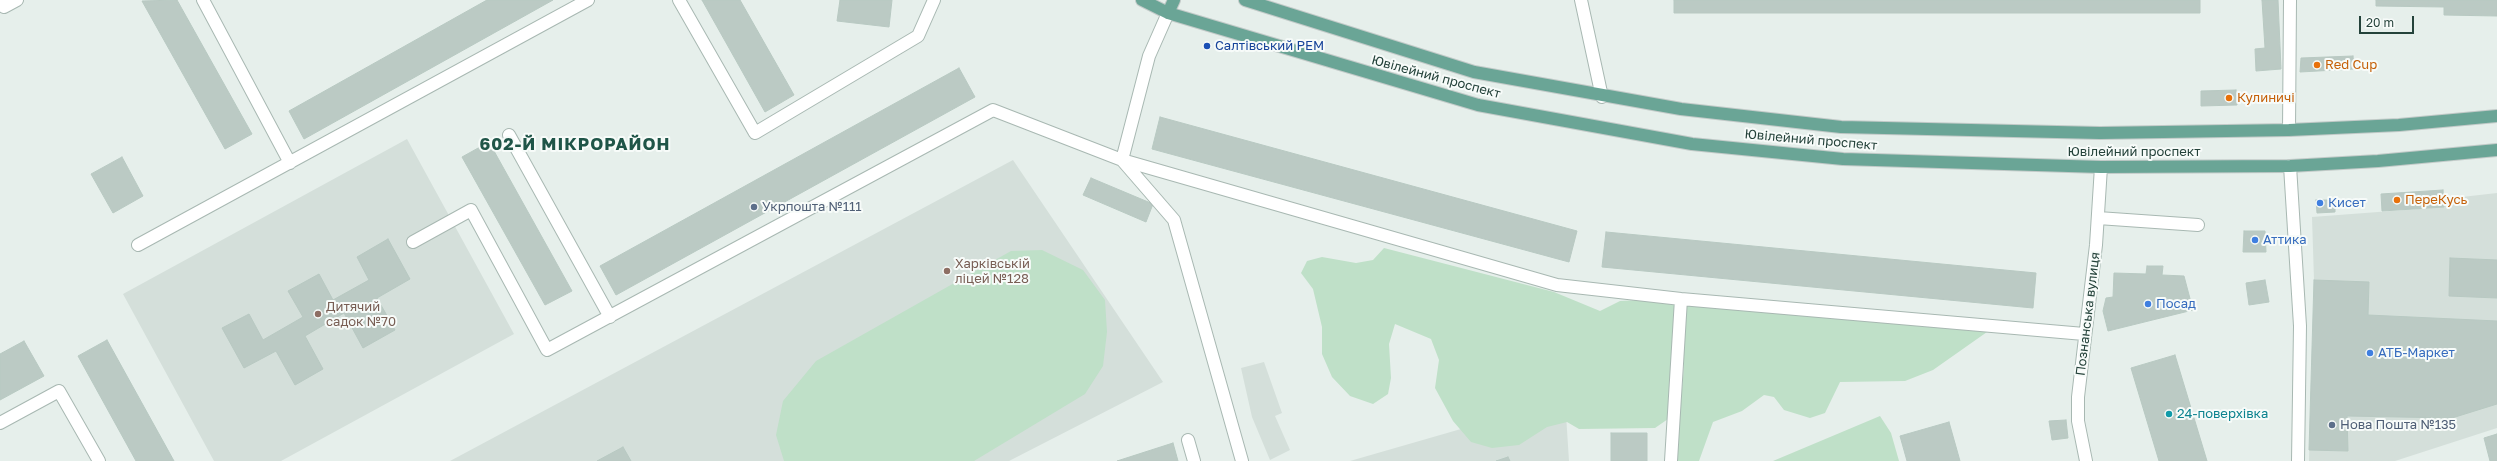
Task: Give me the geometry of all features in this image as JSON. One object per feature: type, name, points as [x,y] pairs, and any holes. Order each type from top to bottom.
[{"type":"main road","name":"Ювілейний проспект","points":[[1142,0],[1168,12],[1478,105],[1692,144],[1843,159],[2101,167],[2290,166],[2378,161],[2497,150]]},
{"type":"main road","points":[[1168,12],[1174,0]]},
{"type":"main road","name":"Ювілейний проспект","points":[[1245,0],[1474,72],[1602,97],[1680,109],[1841,127],[2100,133],[2289,130],[2399,124],[2497,116]]},
{"type":"street","points":[[0,0],[4,7],[17,0]]},
{"type":"street","points":[[202,0],[290,162]]},
{"type":"street","points":[[138,245],[588,0]]},
{"type":"street","points":[[679,0],[755,133],[918,36],[934,0]]},
{"type":"street","points":[[1581,0],[1602,97]]},
{"type":"street","points":[[2289,130],[2290,0]]},
{"type":"street","points":[[1122,160],[1149,56],[1168,12]]},
{"type":"street","points":[[413,242],[471,210],[547,350],[993,110],[1122,160],[1557,285],[1681,299],[2084,334]]},
{"type":"street","points":[[509,135],[610,317]]},
{"type":"street","points":[[1122,160],[1174,220],[1242,461]]},
{"type":"street","points":[[2290,166],[2300,326],[2298,461]]},
{"type":"street","name":"Познанська вулиця","points":[[2086,461],[2078,421],[2084,334],[2098,218],[2101,167]]},
{"type":"street","points":[[2098,218],[2198,225]]},
{"type":"street","points":[[1671,461],[1681,299]]},
{"type":"street","points":[[0,423],[59,391],[99,461]]},
{"type":"street","points":[[1188,440],[1194,461]]},
{"type":"shaded area","name":"Дитячий садок №70","points":[[407,139],[514,334],[281,461],[214,461],[123,294]]},
{"type":"shaded area","name":"Харківській ліцей №128","points":[[1013,160],[1163,382],[1009,461],[450,461]]},
{"type":"shaded area","points":[[2497,193],[2497,428],[2395,461],[2309,461],[2314,280],[2312,217],[2444,207],[2444,199]]},
{"type":"shaded area","points":[[1264,362],[1282,413],[1275,416],[1290,450],[1270,460],[1252,417],[1241,368]]},
{"type":"shaded area","points":[[1565,399],[1569,461],[1350,461]]},
{"type":"green space","points":[[1384,248],[1554,292],[1600,311],[1620,301],[1641,300],[1676,305],[1668,419],[1655,428],[1579,429],[1567,422],[1547,427],[1519,445],[1492,448],[1471,442],[1453,421],[1435,388],[1439,360],[1431,339],[1395,324],[1389,344],[1391,378],[1388,394],[1373,404],[1350,396],[1332,377],[1322,354],[1322,327],[1313,289],[1301,273],[1307,261],[1322,257],[1356,263],[1373,260]]},
{"type":"green space","points":[[1042,250],[1083,270],[1105,300],[1107,332],[1103,366],[1085,394],[974,461],[784,461],[776,435],[783,401],[816,361],[1011,251]]},
{"type":"green space","points":[[1685,305],[1987,332],[1933,370],[1905,381],[1840,382],[1825,413],[1810,418],[1784,410],[1774,397],[1764,395],[1742,411],[1713,422],[1699,461],[1676,461],[1684,366],[1682,352]]},
{"type":"green space","points":[[1880,416],[1891,433],[1899,461],[1773,461]]},
{"type":"building","points":[[177,0],[252,134],[225,149],[142,1]]},
{"type":"building","points":[[487,0],[553,0],[304,139],[289,111]]},
{"type":"building","points":[[702,0],[740,0],[794,95],[765,112]]},
{"type":"building","points":[[840,0],[892,0],[889,27],[837,21]]},
{"type":"building","points":[[1674,0],[2200,0],[2200,13],[1674,13]]},
{"type":"building","points":[[2262,0],[2278,0],[2281,69],[2256,71],[2255,49],[2265,48]]},
{"type":"building","points":[[2376,0],[2497,0],[2497,16],[2444,15],[2444,7],[2376,6]]},
{"type":"building","points":[[2353,56],[2354,69],[2300,72],[2301,58]]},
{"type":"building","points":[[959,68],[975,97],[616,295],[600,266]]},
{"type":"building","points":[[2236,90],[2237,105],[2201,106],[2201,91]]},
{"type":"building","points":[[1160,117],[1577,231],[1569,262],[1152,149]]},
{"type":"building","points":[[489,142],[572,291],[545,305],[462,157]]},
{"type":"building","points":[[122,157],[143,196],[113,213],[91,174]]},
{"type":"building","points":[[1091,178],[1153,204],[1146,222],[1083,195]]},
{"type":"building","points":[[2443,190],[2444,207],[2382,211],[2381,194]]},
{"type":"building","points":[[2316,200],[2335,200],[2335,212],[2317,213]]},
{"type":"building","points":[[2244,231],[2265,231],[2266,252],[2243,252]]},
{"type":"building","points":[[1606,232],[2036,273],[2033,308],[1602,267]]},
{"type":"building","points":[[388,239],[410,279],[377,298],[395,330],[363,348],[344,313],[305,336],[323,369],[295,385],[276,351],[244,368],[222,328],[249,314],[263,340],[303,317],[288,291],[319,274],[333,300],[369,280],[357,257]]},
{"type":"building","points":[[2450,258],[2497,260],[2497,298],[2449,296]]},
{"type":"building","name":"Посад","points":[[2147,266],[2163,266],[2162,275],[2184,276],[2193,310],[2108,331],[2103,311],[2106,298],[2113,297],[2114,273],[2146,274]]},
{"type":"building","points":[[2265,280],[2269,302],[2249,305],[2246,283]]},
{"type":"building","points":[[2314,280],[2369,282],[2368,315],[2497,321],[2497,404],[2452,418],[2347,416],[2348,451],[2309,450]]},
{"type":"building","points":[[107,340],[174,461],[136,461],[78,356]]},
{"type":"building","points":[[24,341],[44,376],[0,400],[0,354]]},
{"type":"building","name":"24-поверхівка","points":[[2175,355],[2207,461],[2159,461],[2131,368]]},
{"type":"building","points":[[2066,420],[2068,438],[2052,440],[2049,421]]},
{"type":"building","points":[[1949,422],[1960,461],[1907,461],[1900,436]]},
{"type":"building","points":[[1611,433],[1647,433],[1647,461],[1611,461]]},
{"type":"building","points":[[2497,434],[2497,461],[2490,461],[2484,438]]},
{"type":"building","points":[[1173,443],[1178,461],[1117,461]]},
{"type":"building","points":[[623,447],[631,461],[597,461]]},
{"type":"building","points":[[1508,457],[1510,461],[1496,461]]},
{"type":"place","name":"Салтівський РЕМ","points":[[1207,46]]},
{"type":"place","name":"Red Cup","points":[[2317,65]]},
{"type":"place","name":"Кулиничі","points":[[2229,98]]},
{"type":"place","name":"ПереКусь","points":[[2397,200]]},
{"type":"place","name":"Кисет","points":[[2320,203]]},
{"type":"place","name":"Укрпошта №111","points":[[754,207]]},
{"type":"place","name":"Аттика","points":[[2255,240]]},
{"type":"place","name":"Харківській ліцей №128","points":[[947,271]]},
{"type":"place","name":"Посад","points":[[2148,304]]},
{"type":"place","name":"Дитячий садок №70","points":[[318,314]]},
{"type":"place","name":"АТБ-Маркет","points":[[2370,353]]},
{"type":"place","name":"24-поверхівка","points":[[2169,414]]},
{"type":"place","name":"Нова Пошта №135","points":[[2332,425]]},
{"type":"district","name":"602-Й МІКРОРАЙОН","points":[[575,145]]}]
